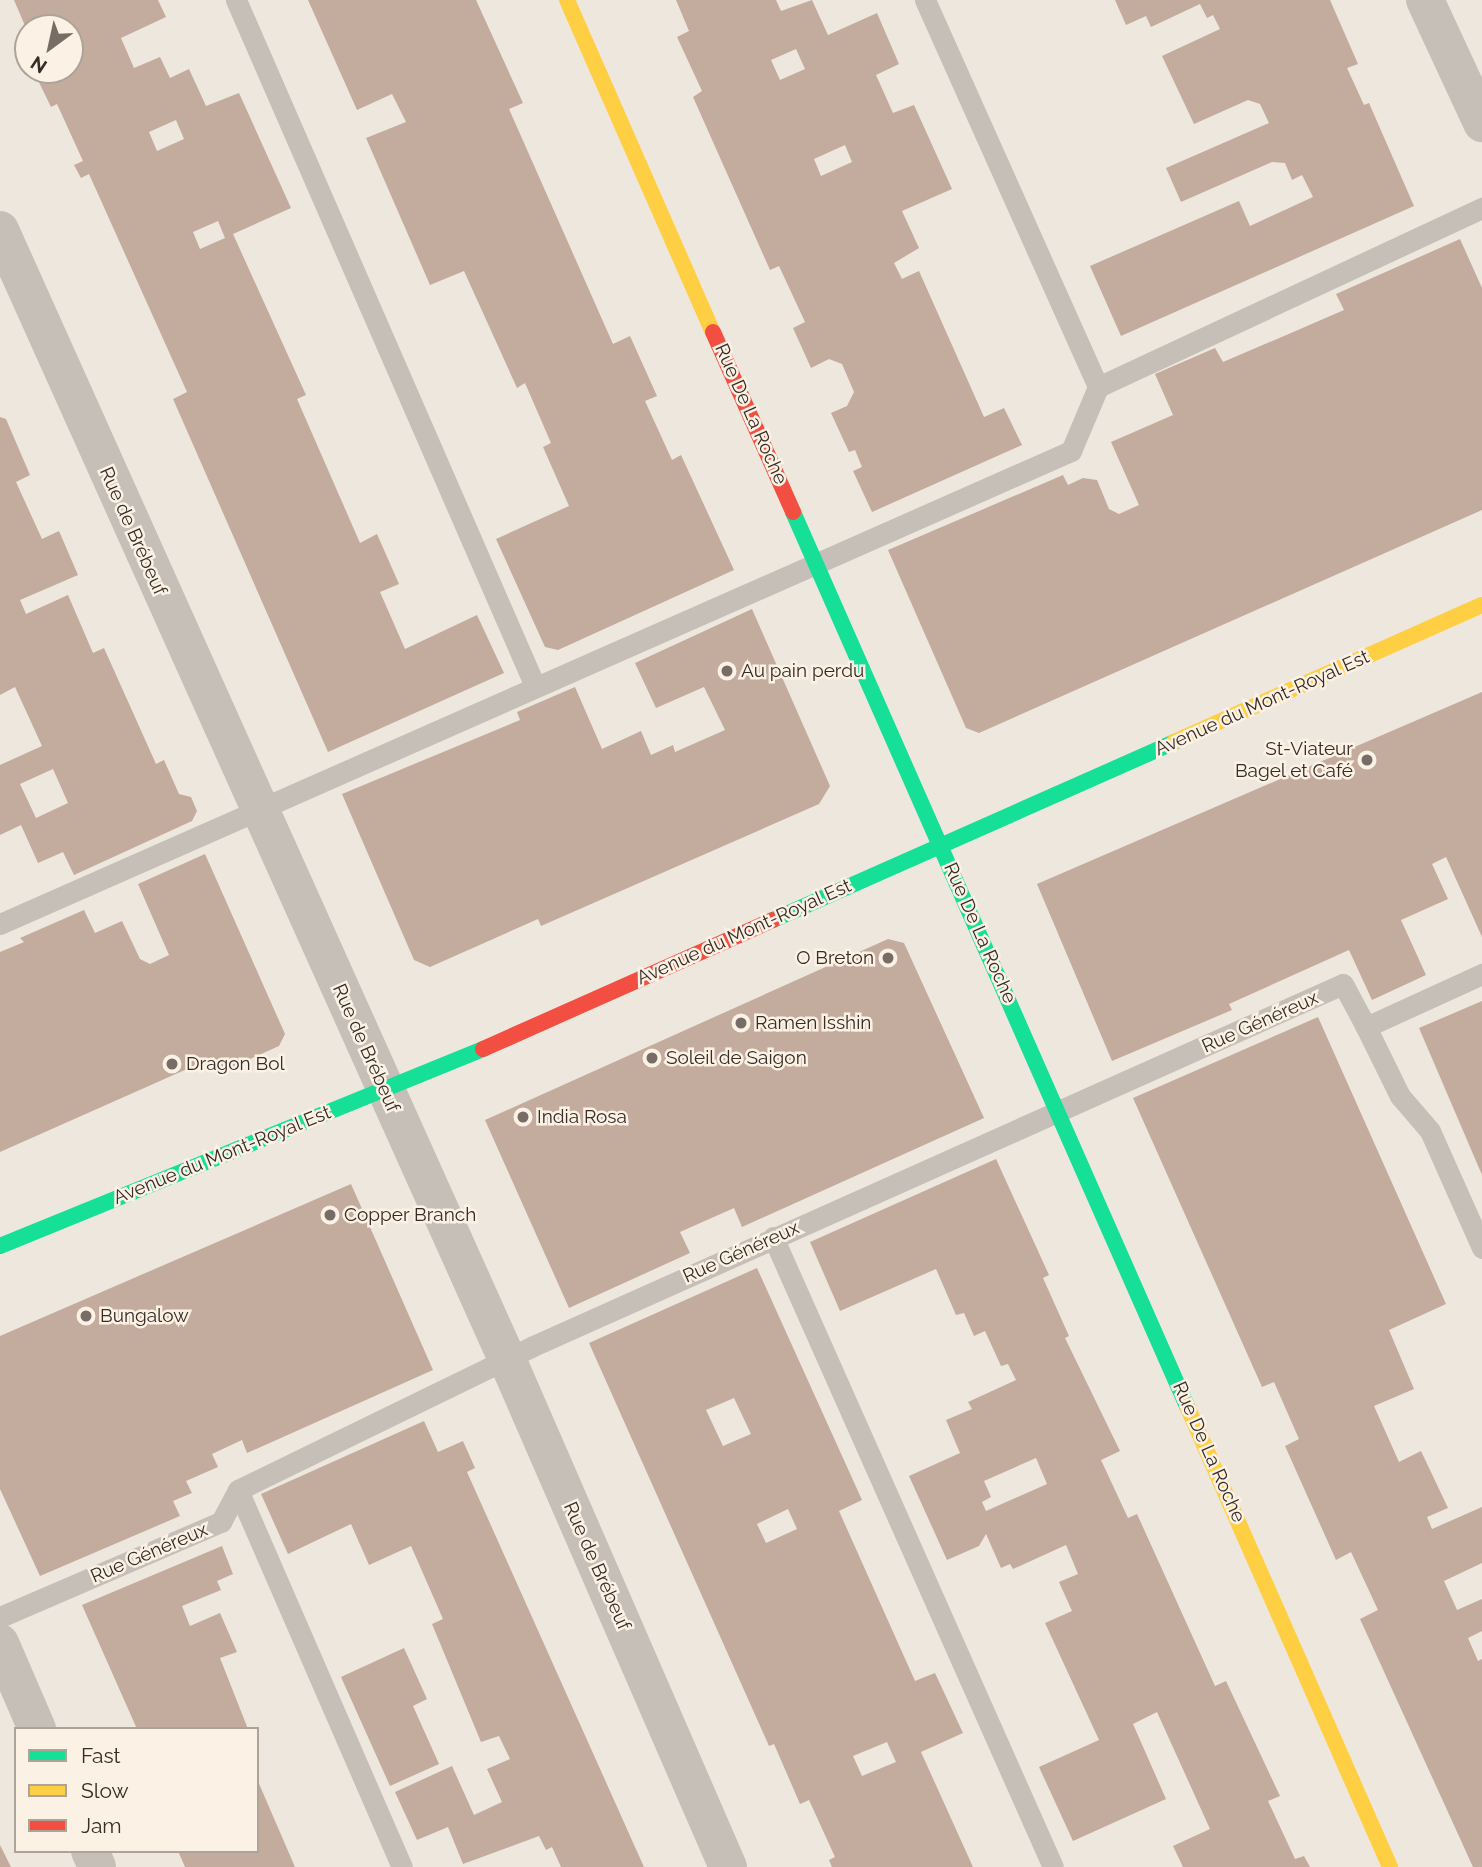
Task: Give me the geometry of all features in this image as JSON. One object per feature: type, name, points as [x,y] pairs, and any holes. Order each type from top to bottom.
[{"type":"street","name":"Rue De La Roche","points":[[567,0],[1060,1111],[1390,1867]]},
{"type":"street","points":[[1425,0],[1482,122]]},
{"type":"street","name":"Rue de Brébeuf","points":[[0,230],[256,809],[506,1359],[728,1867]]},
{"type":"street","name":"Avenue du Mont-Royal Est","points":[[0,1246],[385,1091],[1482,606]]},
{"type":"street","points":[[0,1643],[36,1727]]},
{"type":"lane","points":[[236,0],[535,686]]},
{"type":"lane","points":[[925,0],[1098,387]]},
{"type":"lane","points":[[0,924],[816,561],[1071,451],[1098,387],[1482,208]]},
{"type":"lane","points":[[1482,974],[1366,1027],[1400,1096],[1430,1131],[1482,1248]]},
{"type":"lane","name":"Rue Généreux","points":[[0,1617],[221,1522],[238,1490],[506,1359],[773,1237],[1343,985],[1366,1027]]},
{"type":"lane","points":[[773,1237],[1053,1867]]},
{"type":"lane","points":[[238,1490],[402,1867]]},
{"type":"building","points":[[14,0],[158,0],[166,17],[121,38],[134,68],[160,57],[170,78],[189,69],[206,106],[239,93],[291,208],[233,234],[306,395],[297,399],[360,543],[377,534],[399,584],[380,592],[405,649],[477,615],[504,673],[328,752],[173,399],[187,392],[89,174],[81,178],[74,165],[83,161],[57,104],[51,107],[40,84],[84,84],[84,14],[20,14]],"holes":[[[176,120],[184,139],[157,151],[149,132]],[[218,221],[225,238],[200,249],[193,232]]]},
{"type":"building","points":[[308,0],[476,0],[523,103],[509,109],[613,344],[630,336],[657,396],[645,401],[672,460],[681,455],[734,570],[558,650],[545,647],[496,539],[569,506],[543,447],[551,443],[525,383],[517,388],[464,271],[430,285],[366,138],[406,122],[392,94],[357,110]]},
{"type":"building","points":[[676,0],[776,0],[781,11],[812,0],[828,35],[877,13],[899,64],[876,75],[893,113],[914,105],[952,189],[902,211],[919,248],[894,263],[902,279],[919,271],[984,417],[1004,408],[1022,445],[872,512],[853,471],[862,467],[855,450],[849,452],[831,413],[847,406],[854,392],[842,364],[829,359],[811,368],[793,328],[805,322],[779,266],[770,270],[693,97],[702,91],[677,37],[689,31]],"holes":[[[796,49],[805,69],[780,80],[771,60]],[[845,145],[852,162],[821,176],[814,159]]]},
{"type":"building","points":[[1115,0],[1330,0],[1358,64],[1347,68],[1364,105],[1369,103],[1414,206],[1121,336],[1090,266],[1239,201],[1250,226],[1313,197],[1302,175],[1292,180],[1285,163],[1272,162],[1181,202],[1166,168],[1269,123],[1260,104],[1248,100],[1194,124],[1162,56],[1220,29],[1213,15],[1207,18],[1200,4],[1151,27],[1146,16],[1126,25]]},
{"type":"building","points":[[1460,239],[1482,288],[1482,510],[979,733],[966,728],[888,550],[1063,475],[1068,485],[1083,478],[1097,480],[1109,509],[1119,514],[1139,505],[1111,442],[1173,415],[1155,374],[1215,348],[1223,362],[1344,310],[1336,294]]},
{"type":"building","points":[[0,417],[6,419],[30,475],[16,482],[42,539],[59,531],[78,575],[20,600],[26,614],[68,595],[93,653],[104,648],[156,764],[164,760],[179,794],[191,797],[197,811],[192,821],[74,875],[63,852],[38,863],[21,825],[0,835],[0,765],[42,746],[15,687],[0,695]],"holes":[[[53,769],[68,803],[36,818],[20,784]]]},
{"type":"building","points":[[752,609],[830,786],[819,804],[541,926],[538,919],[430,967],[414,960],[342,794],[520,720],[517,712],[575,687],[602,749],[641,731],[651,755],[673,745],[675,752],[725,730],[704,687],[656,708],[635,663]]},
{"type":"building","points":[[1482,692],[1482,937],[1446,857],[1432,864],[1448,899],[1401,920],[1426,975],[1372,1000],[1349,950],[1229,1004],[1232,1010],[1112,1061],[1037,884]]},
{"type":"building","points":[[205,854],[285,1034],[279,1046],[221,1072],[214,1057],[0,1152],[0,952],[24,942],[20,938],[84,910],[95,933],[122,921],[140,959],[150,964],[169,955],[138,884]]},
{"type":"building","points":[[888,939],[904,943],[984,1118],[742,1227],[734,1208],[680,1232],[690,1253],[569,1308],[485,1120]]},
{"type":"building","points":[[1482,1001],[1482,1175],[1419,1028]]},
{"type":"building","points":[[1318,1017],[1446,1304],[1389,1330],[1414,1389],[1374,1406],[1399,1462],[1421,1451],[1448,1508],[1427,1517],[1432,1529],[1482,1507],[1482,1563],[1444,1581],[1457,1610],[1482,1599],[1482,1631],[1468,1638],[1478,1661],[1482,1659],[1482,1867],[1473,1867],[1360,1619],[1378,1610],[1351,1552],[1336,1560],[1285,1446],[1299,1439],[1274,1382],[1262,1387],[1133,1098]]},
{"type":"building","points":[[996,1159],[1049,1275],[1043,1278],[1069,1336],[1065,1338],[1120,1451],[1101,1460],[1128,1518],[1137,1514],[1215,1686],[1226,1681],[1280,1796],[1268,1801],[1295,1859],[1304,1856],[1310,1867],[1183,1867],[1173,1846],[1210,1829],[1157,1712],[1133,1724],[1166,1799],[1073,1841],[1039,1767],[1099,1740],[1045,1623],[1072,1611],[1059,1582],[1078,1574],[1066,1545],[1013,1569],[1010,1564],[1001,1568],[986,1534],[979,1546],[947,1560],[909,1476],[960,1453],[946,1420],[972,1409],[968,1402],[1016,1380],[1008,1364],[1001,1366],[985,1331],[974,1336],[964,1313],[956,1315],[936,1269],[840,1311],[810,1242]],"holes":[[[1036,1458],[1047,1484],[986,1511],[982,1502],[991,1497],[984,1481]]]},
{"type":"building","points":[[351,1184],[433,1370],[247,1453],[242,1440],[212,1454],[218,1467],[186,1481],[192,1493],[173,1501],[180,1516],[40,1576],[0,1489],[0,1336]]},
{"type":"building","points":[[757,1268],[862,1500],[839,1511],[915,1681],[935,1673],[963,1733],[921,1752],[973,1867],[832,1867],[829,1860],[835,1857],[809,1800],[800,1804],[774,1744],[769,1746],[589,1343]],"holes":[[[734,1398],[751,1434],[723,1446],[706,1410]],[[788,1509],[797,1529],[766,1543],[757,1524]],[[887,1742],[896,1762],[862,1776],[853,1756]]]},
{"type":"building","points":[[424,1421],[438,1452],[463,1441],[475,1468],[467,1472],[644,1867],[561,1867],[552,1847],[546,1850],[539,1836],[463,1864],[448,1827],[417,1840],[395,1792],[452,1766],[474,1815],[502,1802],[487,1769],[510,1759],[499,1736],[481,1742],[432,1624],[443,1619],[411,1546],[369,1565],[351,1524],[288,1554],[261,1494]]},
{"type":"building","points":[[222,1546],[233,1574],[217,1581],[221,1590],[182,1606],[190,1626],[220,1613],[237,1652],[220,1658],[247,1727],[136,1727],[82,1605]]},
{"type":"building","points":[[404,1648],[427,1699],[413,1706],[439,1764],[390,1786],[341,1677]]},
{"type":"building","points":[[259,1784],[295,1867],[185,1867],[179,1853],[259,1853]]},
{"type":"building","points":[[0,1845],[11,1867],[0,1867]]},
{"type":"traffic: fast","points":[[793,512],[1187,1406]]},
{"type":"traffic: fast","points":[[773,920],[1174,742]]},
{"type":"traffic: fast","points":[[0,1246],[483,1049]]},
{"type":"traffic: slow","points":[[567,0],[713,332]]},
{"type":"traffic: slow","points":[[1174,742],[1482,605]]},
{"type":"traffic: slow","points":[[1187,1406],[1390,1867]]},
{"type":"traffic: jam","points":[[713,332],[793,512]]},
{"type":"traffic: jam","points":[[483,1049],[773,920]]},
{"type":"place","name":"Au pain perdu","points":[[727,671]]},
{"type":"place","name":"St-Viateur Bagel et Café","points":[[1367,760]]},
{"type":"place","name":"O Breton","points":[[888,958]]},
{"type":"place","name":"Ramen Isshin","points":[[741,1023]]},
{"type":"place","name":"Soleil de Saigon","points":[[652,1058]]},
{"type":"place","name":"Dragon Bol","points":[[172,1064]]},
{"type":"place","name":"India Rosa","points":[[523,1117]]},
{"type":"place","name":"Copper Branch","points":[[330,1215]]},
{"type":"place","name":"Bungalow","points":[[86,1316]]}]
